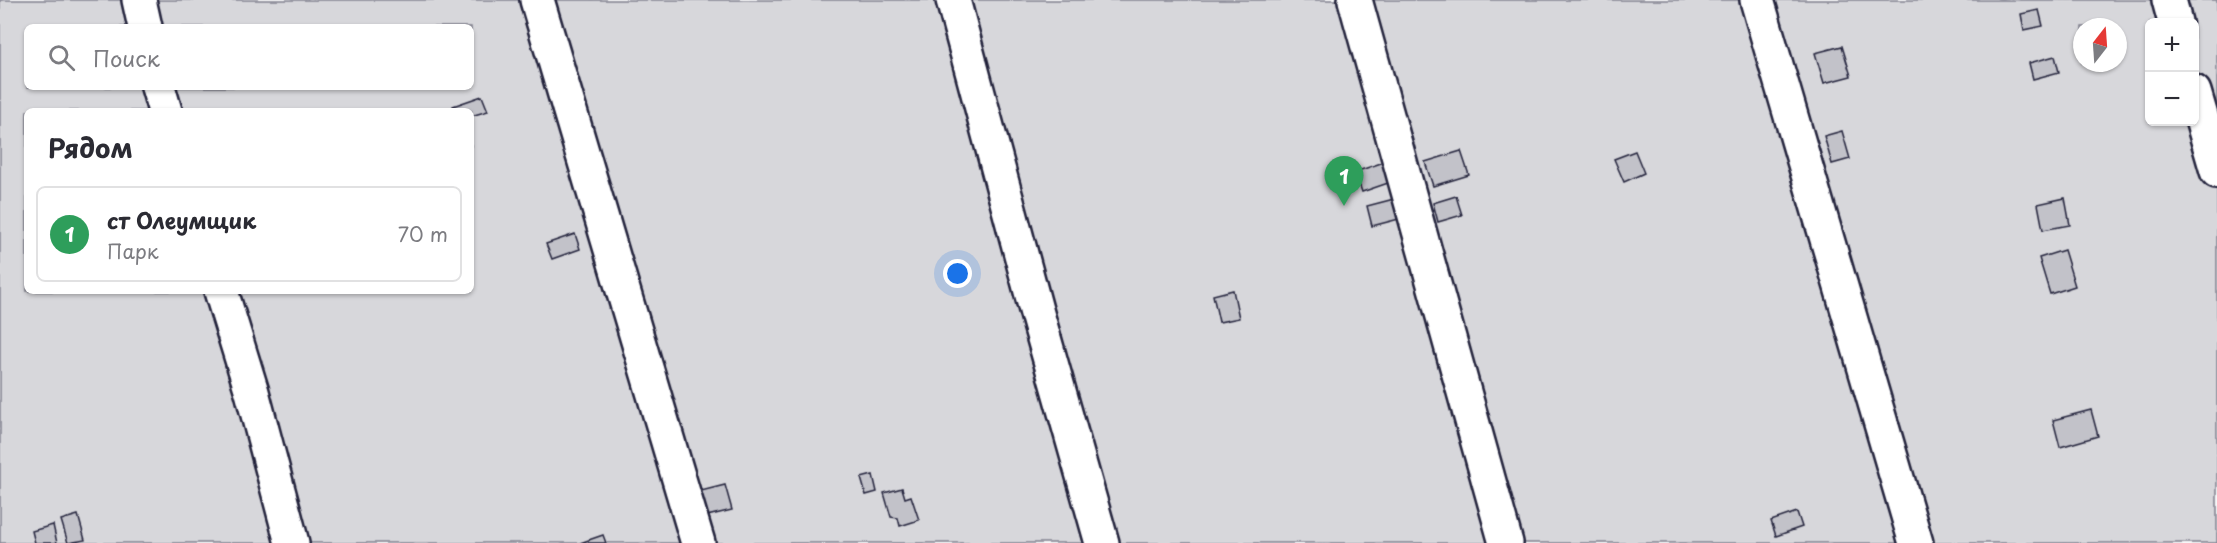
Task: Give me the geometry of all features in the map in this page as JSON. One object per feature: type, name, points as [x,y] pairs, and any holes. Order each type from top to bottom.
[{"type":"lane","points":[[139,0],[144,24]]},
{"type":"lane","points":[[537,0],[698,543]]},
{"type":"lane","points":[[953,0],[1036,310],[1102,543]]},
{"type":"lane","points":[[1355,0],[1434,274],[1506,543]]},
{"type":"lane","points":[[1757,0],[1916,543]]},
{"type":"lane","points":[[2169,0],[2174,18]]},
{"type":"lane","points":[[159,90],[164,108]]},
{"type":"lane","points":[[2199,109],[2217,171]]},
{"type":"lane","points":[[222,294],[252,392],[292,543]]},
{"type":"shaded area","points":[[0,0],[2217,0],[2217,543],[0,543]]},
{"type":"building","points":[[2039,10],[2043,26],[2024,30],[2021,14]]},
{"type":"building","points":[[1842,46],[1851,76],[1824,83],[1815,53]]},
{"type":"building","points":[[2055,56],[2059,72],[2033,79],[2029,63]]},
{"type":"building","points":[[482,96],[488,111],[474,115],[474,108],[454,108],[453,106]]},
{"type":"building","points":[[1842,131],[1850,159],[1832,164],[1824,136]]},
{"type":"building","points":[[1461,151],[1469,175],[1433,186],[1425,162]]},
{"type":"building","points":[[1635,151],[1644,173],[1624,182],[1614,159]]},
{"type":"building","points":[[1384,162],[1391,182],[1362,192],[1355,172]]},
{"type":"building","points":[[1456,196],[1462,215],[1438,222],[1433,203]]},
{"type":"building","points":[[2065,198],[2070,225],[2043,230],[2038,204]]},
{"type":"building","points":[[1394,199],[1399,219],[1372,226],[1367,206]]},
{"type":"building","points":[[575,234],[580,249],[552,259],[546,244]]},
{"type":"building","points":[[2064,250],[2075,286],[2050,294],[2039,258]]},
{"type":"building","points":[[1233,290],[1239,318],[1219,322],[1213,295]]},
{"type":"building","points":[[2091,410],[2098,436],[2060,447],[2053,420]]},
{"type":"building","points":[[873,475],[877,492],[866,495],[861,478]]},
{"type":"building","points":[[725,485],[732,510],[707,516],[701,491]]},
{"type":"building","points":[[902,488],[905,498],[911,496],[919,520],[900,526],[898,518],[891,517],[884,493]]},
{"type":"building","points":[[1797,512],[1802,527],[1776,536],[1771,521]]},
{"type":"building","points":[[78,515],[85,540],[68,543],[61,520]]},
{"type":"building","points":[[53,525],[57,543],[35,543],[32,531]]},
{"type":"building","points":[[603,535],[606,543],[580,543]]},
{"type":"place","name":"ст Олеумщик","points":[[1344,206]]}]
